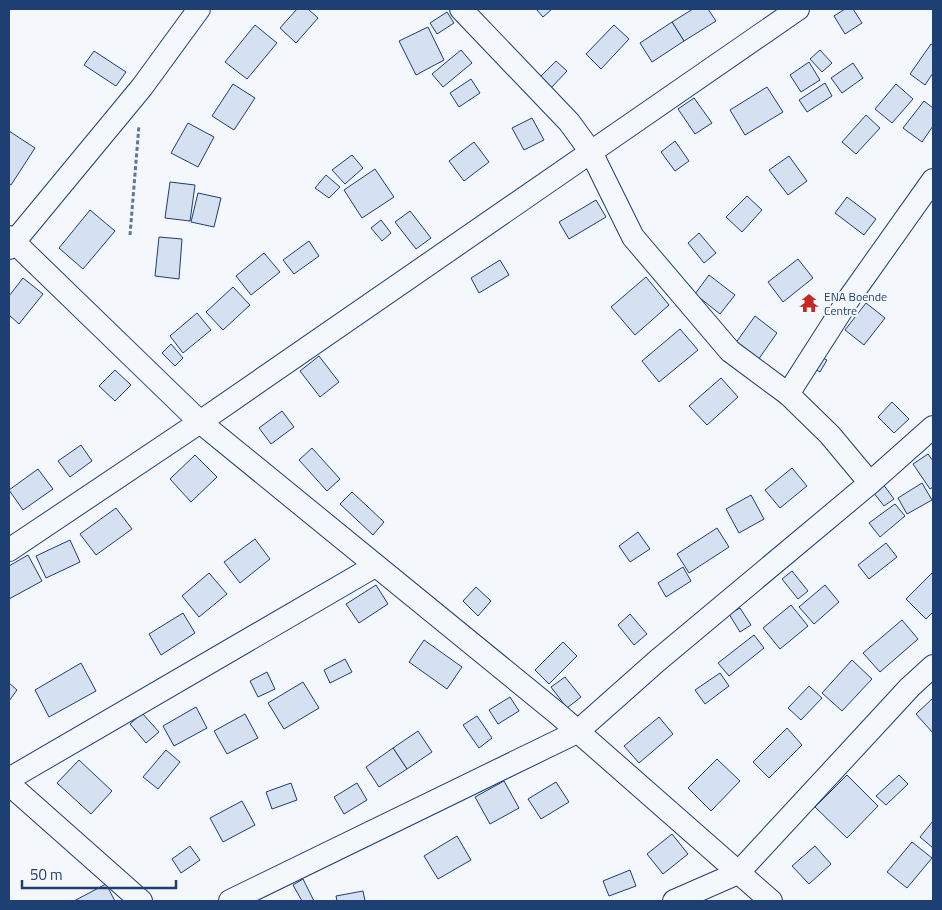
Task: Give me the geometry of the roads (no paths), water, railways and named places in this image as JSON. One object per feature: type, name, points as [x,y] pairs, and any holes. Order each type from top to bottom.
[{"type":"street","points":[[199,9],[142,88],[10,242],[200,422],[577,732],[770,901]]},
{"type":"street","points":[[9,550],[200,422],[798,9]]},
{"type":"street","points":[[465,10],[569,122],[591,152],[633,237],[730,351],[788,394],[830,435],[870,483]]},
{"type":"street","points":[[788,394],[850,297],[933,180]]},
{"type":"street","points":[[230,901],[577,732],[657,661],[870,483],[933,427]]},
{"type":"street","points":[[9,779],[375,566]]},
{"type":"street","points":[[674,901],[738,873],[910,687],[933,666]]},
{"type":"street","points":[[9,784],[141,901]]},
{"type":"place","name":"ENA Boende Centre","points":[[809,303]]}]
